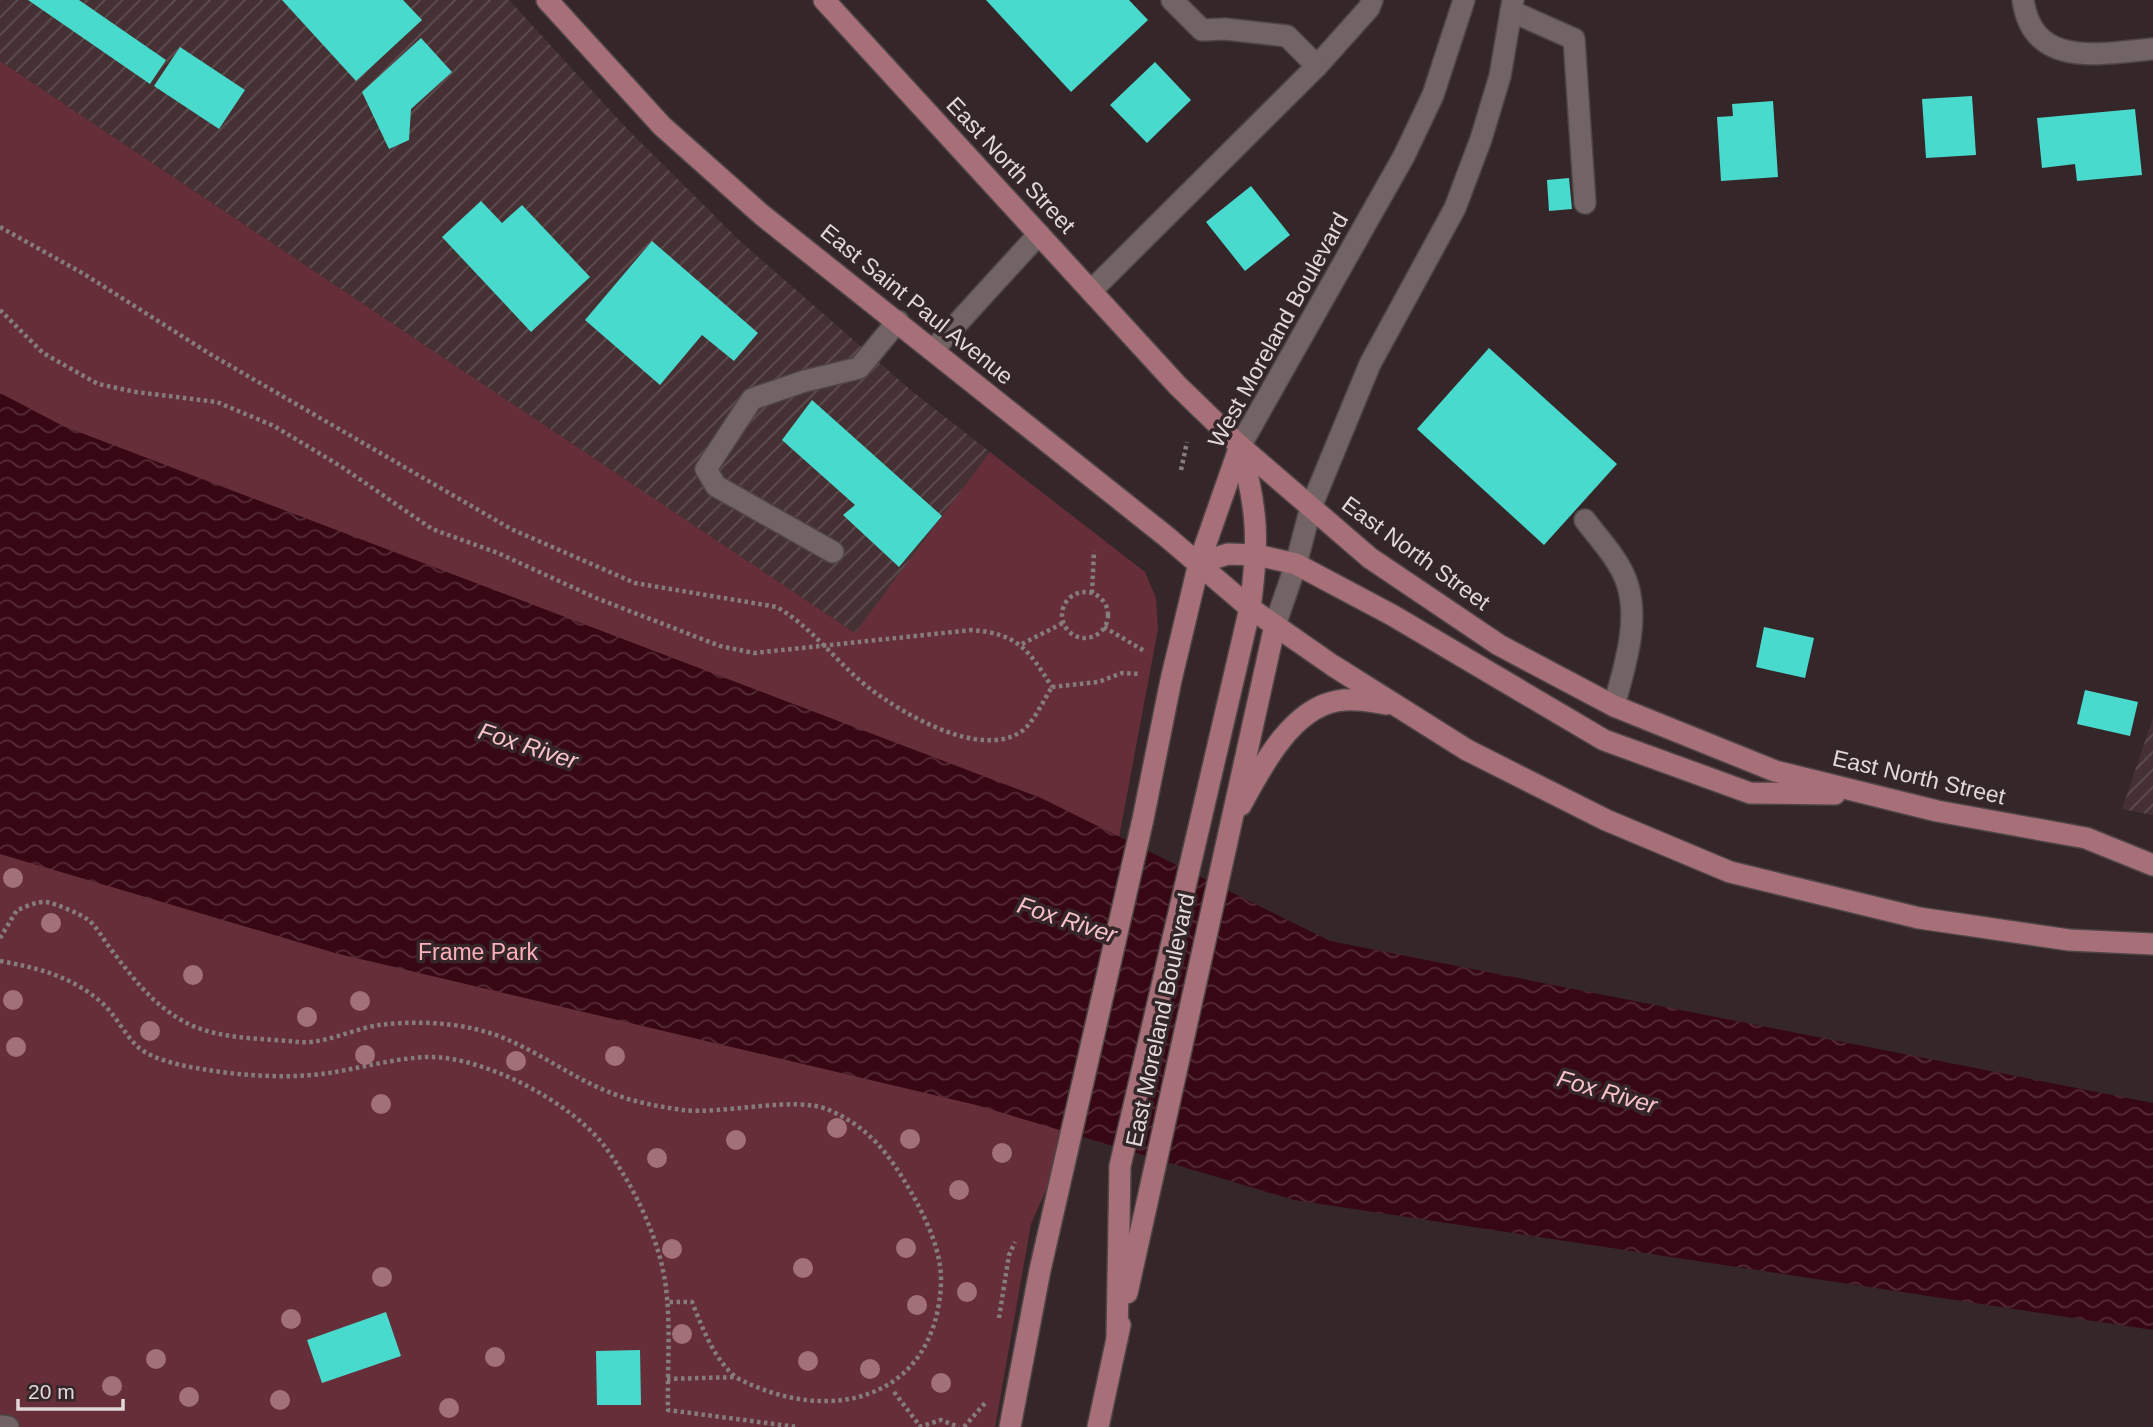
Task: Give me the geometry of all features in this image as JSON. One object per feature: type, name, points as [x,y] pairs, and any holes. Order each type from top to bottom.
[{"type":"main road","name":"East Saint Paul Avenue","points":[[547,0],[662,126],[762,215],[898,321],[1250,608],[1275,625]]},
{"type":"main road","name":"East North Street","points":[[824,0],[1178,386],[1240,446],[1370,558],[1446,611],[1499,645],[1614,706],[1775,771],[1937,811],[2086,838],[2153,865]]},
{"type":"main road","points":[[1117,1339],[1120,1166],[1250,608],[1257,555],[1254,494],[1240,446]]},
{"type":"main road","name":"West Moreland Boulevard","points":[[1010,1427],[1040,1270],[1143,819],[1166,702],[1199,564],[1240,446]]},
{"type":"main road","points":[[1199,564],[1228,554],[1257,555],[1296,564],[1392,615],[1604,740],[1750,793],[1870,794]]},
{"type":"main road","points":[[1275,625],[1467,750],[1528,783],[1730,872],[1919,918],[2069,940],[2153,944]]},
{"type":"main road","name":"East Moreland Boulevard","points":[[1098,1427],[1275,625]]},
{"type":"main road","points":[[1228,829],[1259,773],[1287,733],[1313,710],[1336,701],[1363,700],[1396,705]]},
{"type":"street","points":[[1172,0],[1202,30],[1225,29],[1287,36],[1317,66]]},
{"type":"street","points":[[1091,291],[1317,66],[1369,8],[1372,0]]},
{"type":"street","name":"West Moreland Boulevard","points":[[1240,446],[1404,156],[1433,95],[1464,0]]},
{"type":"street","points":[[2023,0],[2025,13],[2041,40],[2062,51],[2083,54],[2153,49]]},
{"type":"street","points":[[1275,625],[1296,564],[1311,507],[1370,364],[1455,208],[1481,139],[1500,76],[1512,6],[1574,39],[1585,203]]},
{"type":"street","points":[[933,350],[1039,234]]},
{"type":"street","points":[[833,552],[716,486],[706,469],[752,399],[805,381],[859,368],[898,321]]},
{"type":"street","points":[[1584,520],[1616,561],[1627,582],[1632,606],[1626,663],[1614,706]]},
{"type":"street","points":[[0,1426],[8,1427]]},
{"type":"path","points":[[0,227],[84,274],[210,354],[511,529],[635,583],[777,607],[797,618],[869,688],[925,723],[960,737],[1001,740],[1023,731],[1052,687]]},
{"type":"path","points":[[0,310],[43,353],[98,384],[136,393],[217,402],[262,421],[342,467],[432,529],[498,553],[596,598],[720,646],[754,653],[972,630],[994,632],[1022,644],[1052,687]]},
{"type":"path","points":[[1181,470],[1187,442]]},
{"type":"path","points":[[1093,593],[1072,596],[1063,608],[1063,623],[1073,635],[1080,638],[1096,635],[1104,627],[1107,609],[1093,593],[1094,551]]},
{"type":"path","points":[[1022,644],[1063,623]]},
{"type":"path","points":[[1104,627],[1146,652]]},
{"type":"path","points":[[1052,687],[1098,682],[1122,673],[1142,672],[1139,685]]},
{"type":"path","points":[[0,938],[17,910],[43,901],[88,919],[141,989],[160,1008],[188,1025],[219,1034],[308,1042],[380,1025],[435,1024],[473,1028],[510,1039],[609,1093],[657,1107],[704,1113],[766,1105],[825,1107],[868,1131],[903,1179],[930,1226],[942,1280],[934,1332],[917,1364],[894,1391],[883,1398]]},
{"type":"path","points":[[0,961],[47,970],[75,983],[103,1003],[139,1048],[166,1060],[203,1069],[295,1077],[428,1057],[475,1063],[514,1079],[559,1105],[605,1146],[634,1194],[656,1244],[667,1302],[668,1410],[797,1427]]},
{"type":"path","points":[[667,1302],[692,1302],[705,1334],[736,1377],[790,1405]]},
{"type":"path","points":[[667,1379],[736,1377]]},
{"type":"path","points":[[894,1391],[919,1427],[942,1420],[959,1427]]},
{"type":"shaded area","points":[[0,0],[509,0],[628,130],[740,241],[913,392],[990,452],[856,634],[0,61]]},
{"type":"shaded area","points":[[2153,718],[2153,815],[2122,809]]},
{"type":"green space","name":"Frame Park","points":[[0,61],[855,633],[990,452],[1145,572],[1156,598],[1158,629],[1058,1163],[1031,1224],[995,1427],[0,1427]]},
{"type":"water","name":"Fox River","points":[[0,393],[63,426],[1041,798],[1330,941],[2153,1103],[2153,1330],[1294,1200],[976,1105],[335,953],[0,854]]},
{"type":"building","points":[[28,0],[79,0],[166,60],[150,84]]},
{"type":"building","points":[[282,0],[403,0],[422,20],[356,81]]},
{"type":"building","points":[[986,0],[1129,0],[1148,20],[1071,92]]},
{"type":"building","points":[[421,38],[452,72],[411,109],[409,140],[389,149],[362,92]]},
{"type":"building","points":[[180,47],[245,90],[219,129],[154,86]]},
{"type":"building","points":[[1155,62],[1191,100],[1147,143],[1110,105]]},
{"type":"building","points":[[1972,96],[1976,155],[1926,158],[1922,99]]},
{"type":"building","points":[[1773,101],[1778,177],[1721,181],[1717,117],[1733,116],[1732,104]]},
{"type":"building","points":[[2135,109],[2142,175],[2077,181],[2075,164],[2042,168],[2037,118]]},
{"type":"building","points":[[1569,178],[1572,209],[1549,211],[1547,180]]},
{"type":"building","points":[[1251,186],[1290,235],[1245,271],[1206,222]]},
{"type":"building","points":[[481,201],[502,223],[522,205],[590,277],[531,332],[442,237]]},
{"type":"building","points":[[652,241],[758,333],[734,361],[702,335],[660,385],[585,320]]},
{"type":"building","points":[[1489,348],[1617,464],[1544,545],[1417,429]]},
{"type":"building","points":[[812,400],[942,516],[899,567],[843,515],[855,505],[782,440]]},
{"type":"building","points":[[1764,627],[1814,638],[1805,678],[1756,667]]},
{"type":"building","points":[[2085,690],[2138,702],[2130,736],[2077,724]]},
{"type":"building","points":[[386,1312],[401,1356],[322,1383],[307,1340]]},
{"type":"building","points":[[640,1350],[641,1405],[597,1405],[596,1351]]}]
